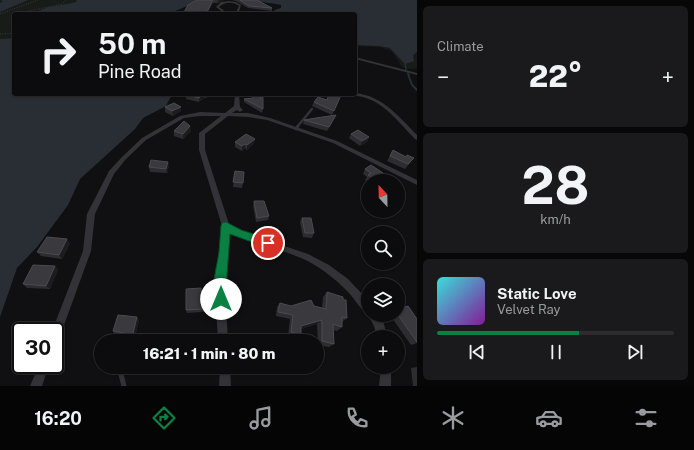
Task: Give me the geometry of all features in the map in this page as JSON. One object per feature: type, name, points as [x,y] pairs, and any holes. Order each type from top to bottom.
[{"type":"street","points":[[224,12],[218,7],[223,2],[231,1],[236,2],[240,6],[239,12]]},
{"type":"street","points":[[357,59],[417,74]]},
{"type":"street","points":[[357,94],[365,95],[377,101],[417,138]]},
{"type":"street","points":[[237,96],[237,108]]},
{"type":"street","points":[[223,334],[220,288],[226,226],[202,150],[202,134],[225,114],[237,108]]},
{"type":"street","points":[[237,108],[248,115]]},
{"type":"street","points":[[60,322],[87,251],[91,214],[111,173],[144,139],[171,123],[191,115],[248,115],[268,119],[335,142],[417,183]]},
{"type":"street","points":[[408,179],[417,174]]},
{"type":"street","points":[[226,226],[238,233],[296,252],[324,266],[353,290],[361,300]]},
{"type":"street","points":[[36,386],[41,374]]},
{"type":"street","points":[[225,374],[225,386]]},
{"type":"street","points":[[385,386],[386,374]]},
{"type":"lane","points":[[296,129],[312,109]]},
{"type":"lane","points":[[121,374],[124,386]]},
{"type":"path","points":[[0,14],[38,0]]},
{"type":"path","points":[[28,12],[62,4],[66,0]]},
{"type":"path","points":[[0,34],[12,33]]},
{"type":"shaded area","points":[[0,0],[80,0],[80,2],[48,12],[12,12],[12,44],[0,47]]},
{"type":"shaded area","points":[[0,0],[28,0],[0,12],[0,3],[3,1]]},
{"type":"shaded area","points":[[77,0],[202,0],[175,11],[176,12],[37,12],[54,6],[76,2]]},
{"type":"shaded area","points":[[256,0],[417,0],[417,52],[413,55],[414,61],[405,64],[390,48],[357,45],[357,12],[276,12],[274,10],[281,8],[281,5]]},
{"type":"shaded area","points":[[357,34],[416,47],[417,45],[417,68],[409,69],[402,67],[392,51],[380,47],[357,46]]},
{"type":"shaded area","points":[[12,38],[12,96],[172,96],[166,106],[143,118],[135,129],[80,179],[68,205],[37,247],[17,268],[0,317],[0,39]]},
{"type":"building","points":[[197,0],[213,0],[207,12],[184,12],[188,5]]},
{"type":"building","points":[[240,0],[257,0],[272,8],[249,6]]},
{"type":"building","points":[[190,96],[201,96],[199,98]]},
{"type":"building","points":[[253,96],[261,96],[260,99],[263,96],[263,109],[244,99],[253,98]]},
{"type":"building","points":[[328,96],[341,96],[334,111],[314,102],[318,97],[327,100]]},
{"type":"building","points":[[174,103],[181,107],[172,111],[165,107]]},
{"type":"building","points":[[336,115],[329,127],[304,120],[316,118]]},
{"type":"building","points":[[184,121],[190,126],[183,134],[174,131]]},
{"type":"building","points":[[358,130],[369,137],[362,141],[351,134]]},
{"type":"building","points":[[246,134],[255,139],[247,145],[245,144],[242,146],[235,142]]},
{"type":"building","points":[[393,150],[406,157],[407,155],[414,158],[408,164],[390,156]]},
{"type":"building","points":[[151,160],[168,162],[166,169],[149,167]]},
{"type":"building","points":[[371,165],[383,173],[370,174],[371,173],[365,169]]},
{"type":"building","points":[[235,171],[244,172],[243,183],[233,182]]},
{"type":"building","points":[[254,201],[264,201],[269,216],[257,218]]},
{"type":"building","points":[[302,218],[311,218],[314,233],[305,233]]},
{"type":"building","points":[[47,237],[67,239],[59,255],[37,252]]},
{"type":"building","points":[[33,265],[55,266],[46,286],[23,284]]},
{"type":"building","points":[[201,288],[203,309],[186,310],[186,289]]},
{"type":"building","points":[[327,292],[343,297],[343,300],[346,300],[347,318],[342,317],[342,327],[333,324],[334,344],[324,342],[324,334],[322,334],[322,320],[301,326],[301,334],[298,334],[291,332],[293,315],[278,312],[280,303],[291,306],[311,300],[314,306],[326,309]]},
{"type":"building","points":[[408,306],[417,319],[417,342],[403,322],[405,322],[405,307]]},
{"type":"building","points":[[118,315],[137,317],[133,334],[124,334],[113,331]]},
{"type":"waterway","points":[[405,62],[406,70]]},
{"type":"waterway","points":[[408,74],[412,85],[417,90]]},
{"type":"route","points":[[221,299],[220,288],[226,226],[238,233],[268,243]]}]
